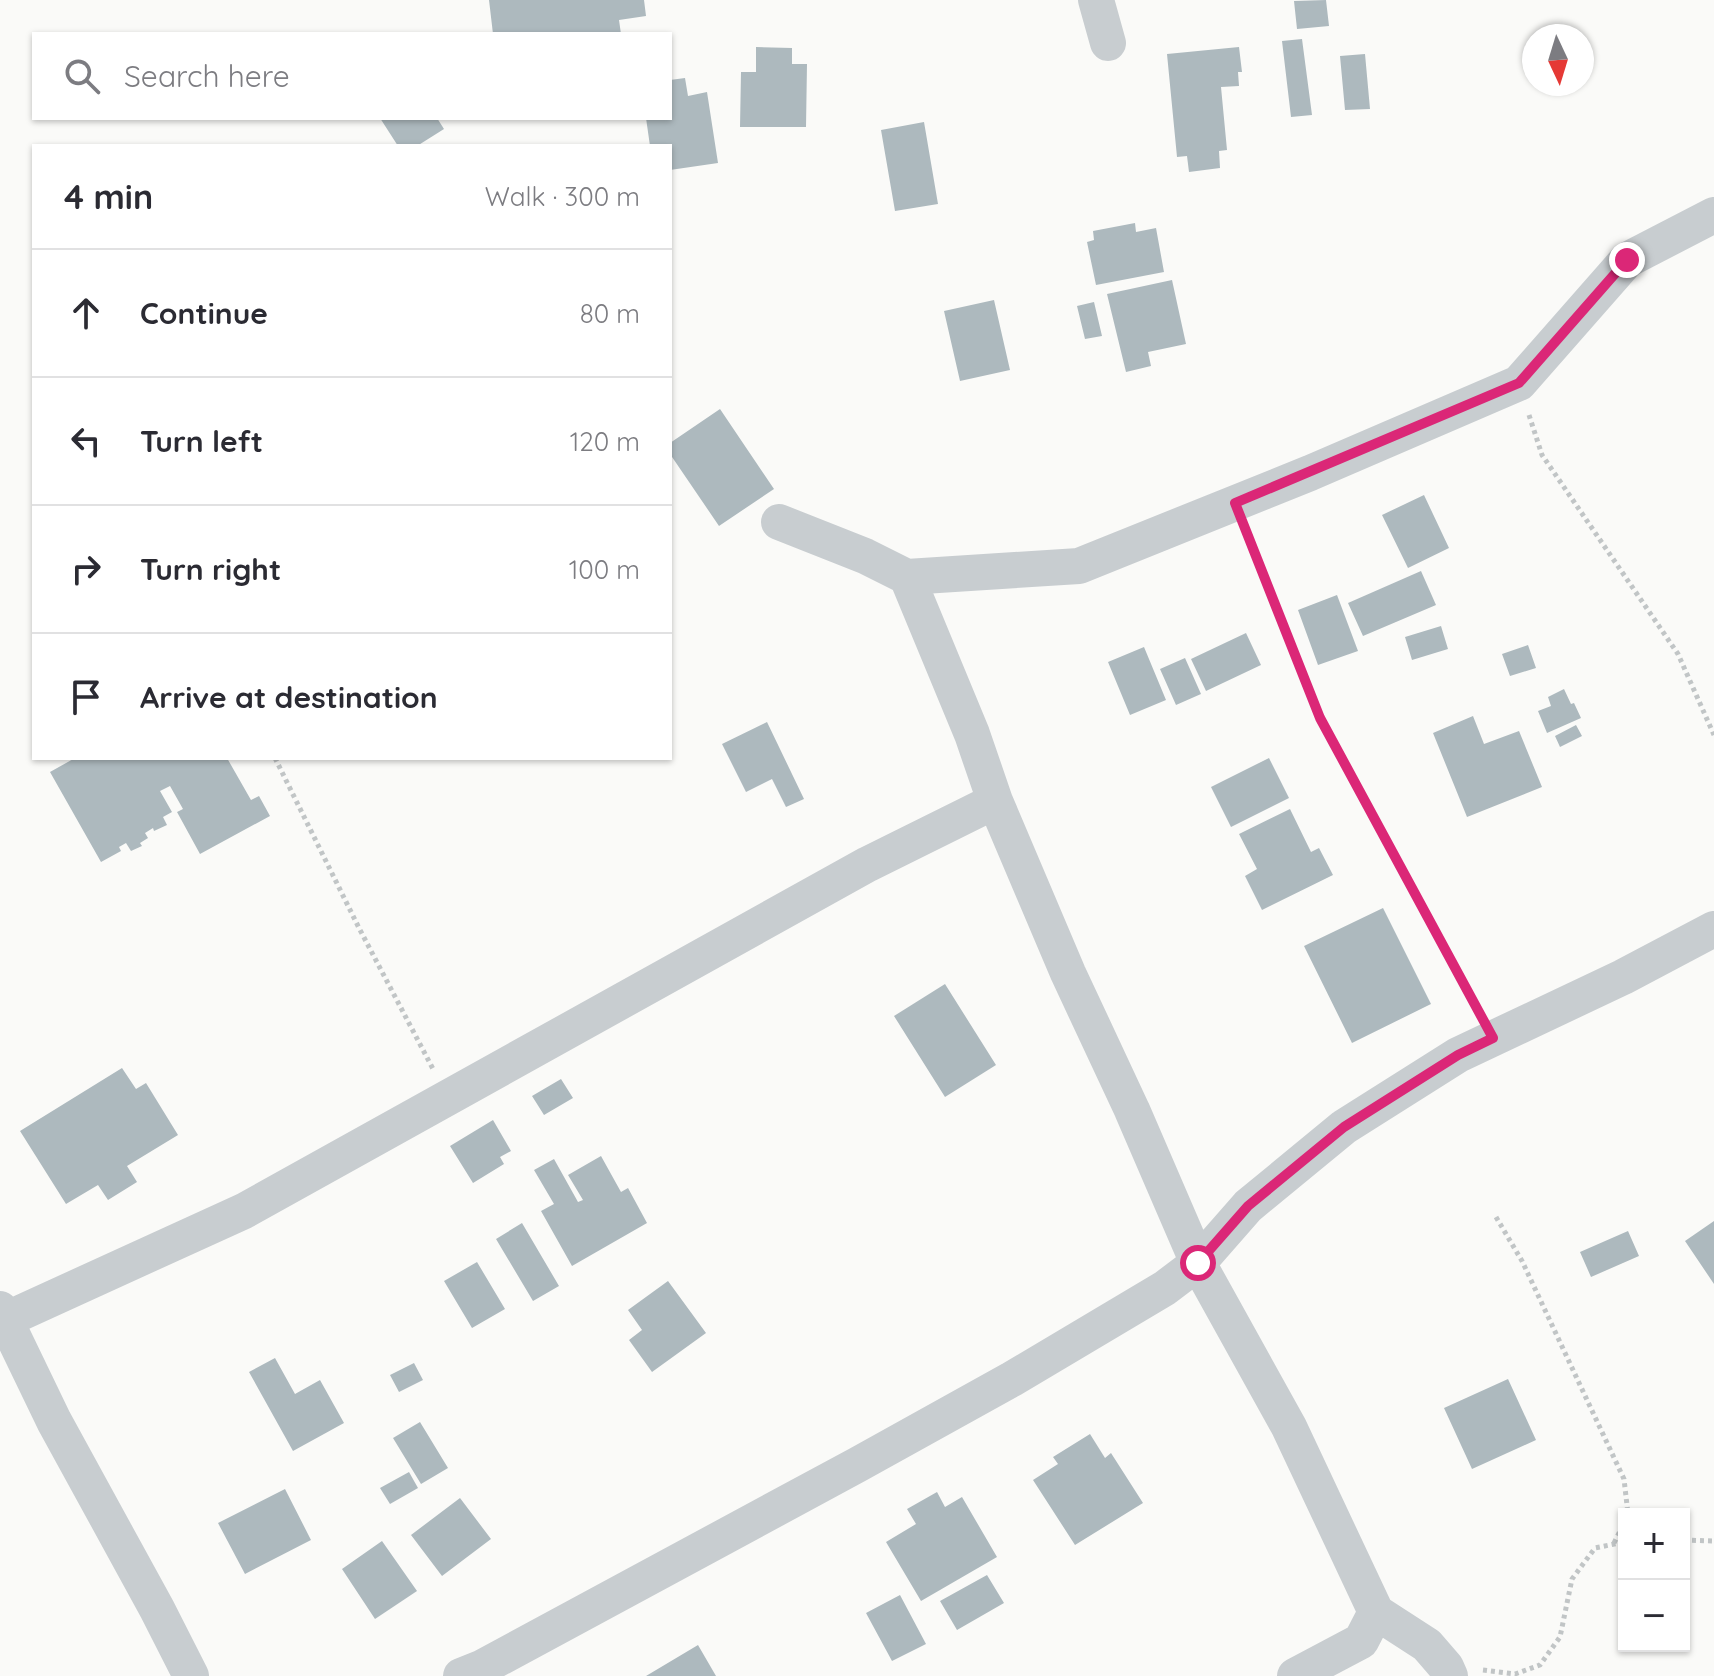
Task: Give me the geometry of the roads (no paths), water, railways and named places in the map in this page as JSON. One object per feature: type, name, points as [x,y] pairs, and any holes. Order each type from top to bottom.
[{"type":"street","points":[[1096,0],[1108,43]]},
{"type":"street","points":[[779,522],[865,556],[907,577],[1079,566],[1519,383],[1627,260],[1714,215]]},
{"type":"street","points":[[907,577],[972,734],[995,801],[1198,1263],[1289,1427],[1376,1612],[1427,1645],[1448,1672]]},
{"type":"street","points":[[191,1676],[54,1421],[3,1314],[244,1211],[868,864],[995,801]]},
{"type":"street","points":[[461,1676],[870,1458],[1012,1379],[1165,1288],[1198,1263],[1248,1206],[1344,1127],[1458,1055],[1623,977],[1714,929]]},
{"type":"street","points":[[1295,1676],[1361,1641],[1376,1612]]}]
